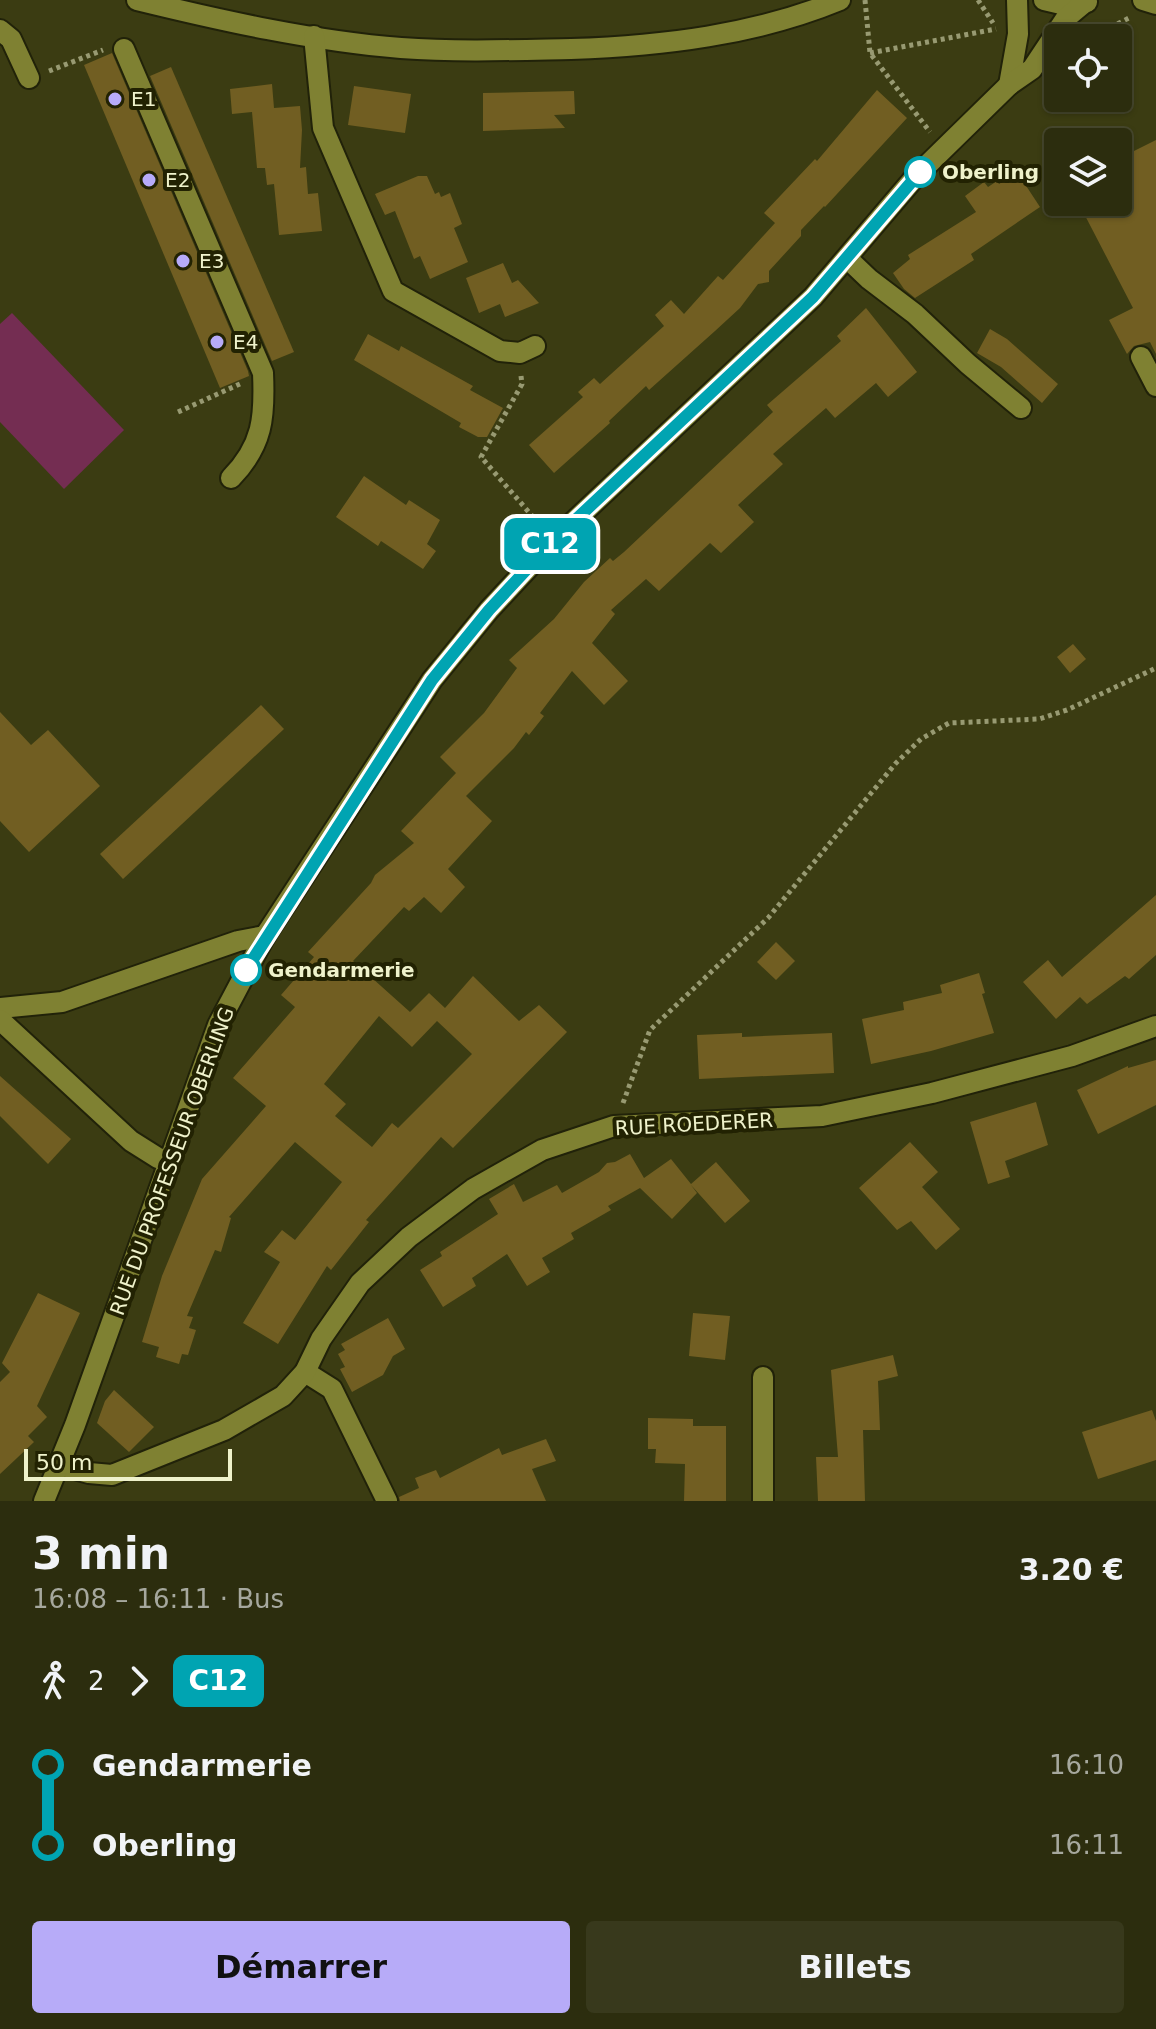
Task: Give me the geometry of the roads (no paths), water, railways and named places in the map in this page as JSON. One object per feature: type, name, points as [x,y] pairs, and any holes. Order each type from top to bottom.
[{"type":"street","points":[[137,0],[314,36],[399,48],[498,51],[687,41],[759,25],[840,0]]},
{"type":"street","points":[[1009,85],[1018,34],[1017,0]]},
{"type":"street","points":[[1044,0],[1061,4],[1089,2]]},
{"type":"street","name":"RUE DU PROFESSEUR OBERLING","points":[[44,1501],[60,1465],[218,1025],[265,936],[432,680],[489,610],[553,541],[813,297],[916,176],[1009,85],[1032,69],[1066,18],[1089,2]]},
{"type":"street","points":[[0,30],[11,39],[29,78]]},
{"type":"street","points":[[314,36],[323,128],[393,291],[500,351],[527,350]]},
{"type":"street","points":[[124,49],[263,373],[265,412],[257,442],[246,463],[231,478]]},
{"type":"street","points":[[847,258],[1021,408]]},
{"type":"street","points":[[1141,357],[1156,386]]},
{"type":"street","points":[[0,1008],[62,1002],[238,941],[265,936]]},
{"type":"street","points":[[0,1020],[131,1141],[158,1158],[170,1161]]},
{"type":"street","name":"RUE ROEDERER","points":[[60,1465],[112,1475],[224,1430],[283,1396],[305,1372],[321,1339],[360,1283],[409,1237],[473,1189],[542,1150],[614,1126],[822,1116],[932,1093],[1044,1063],[1156,1026]]},
{"type":"street","points":[[305,1372],[332,1389],[387,1501]]},
{"type":"street","points":[[763,1377],[763,1501]]},
{"type":"place","name":"E1","points":[[115,99]]},
{"type":"place","name":"Oberling","points":[[920,172]]},
{"type":"place","name":"E2","points":[[149,180]]},
{"type":"place","name":"E3","points":[[183,261]]},
{"type":"place","name":"E4","points":[[217,342]]},
{"type":"place","name":"Gendarmerie","points":[[246,970]]}]
